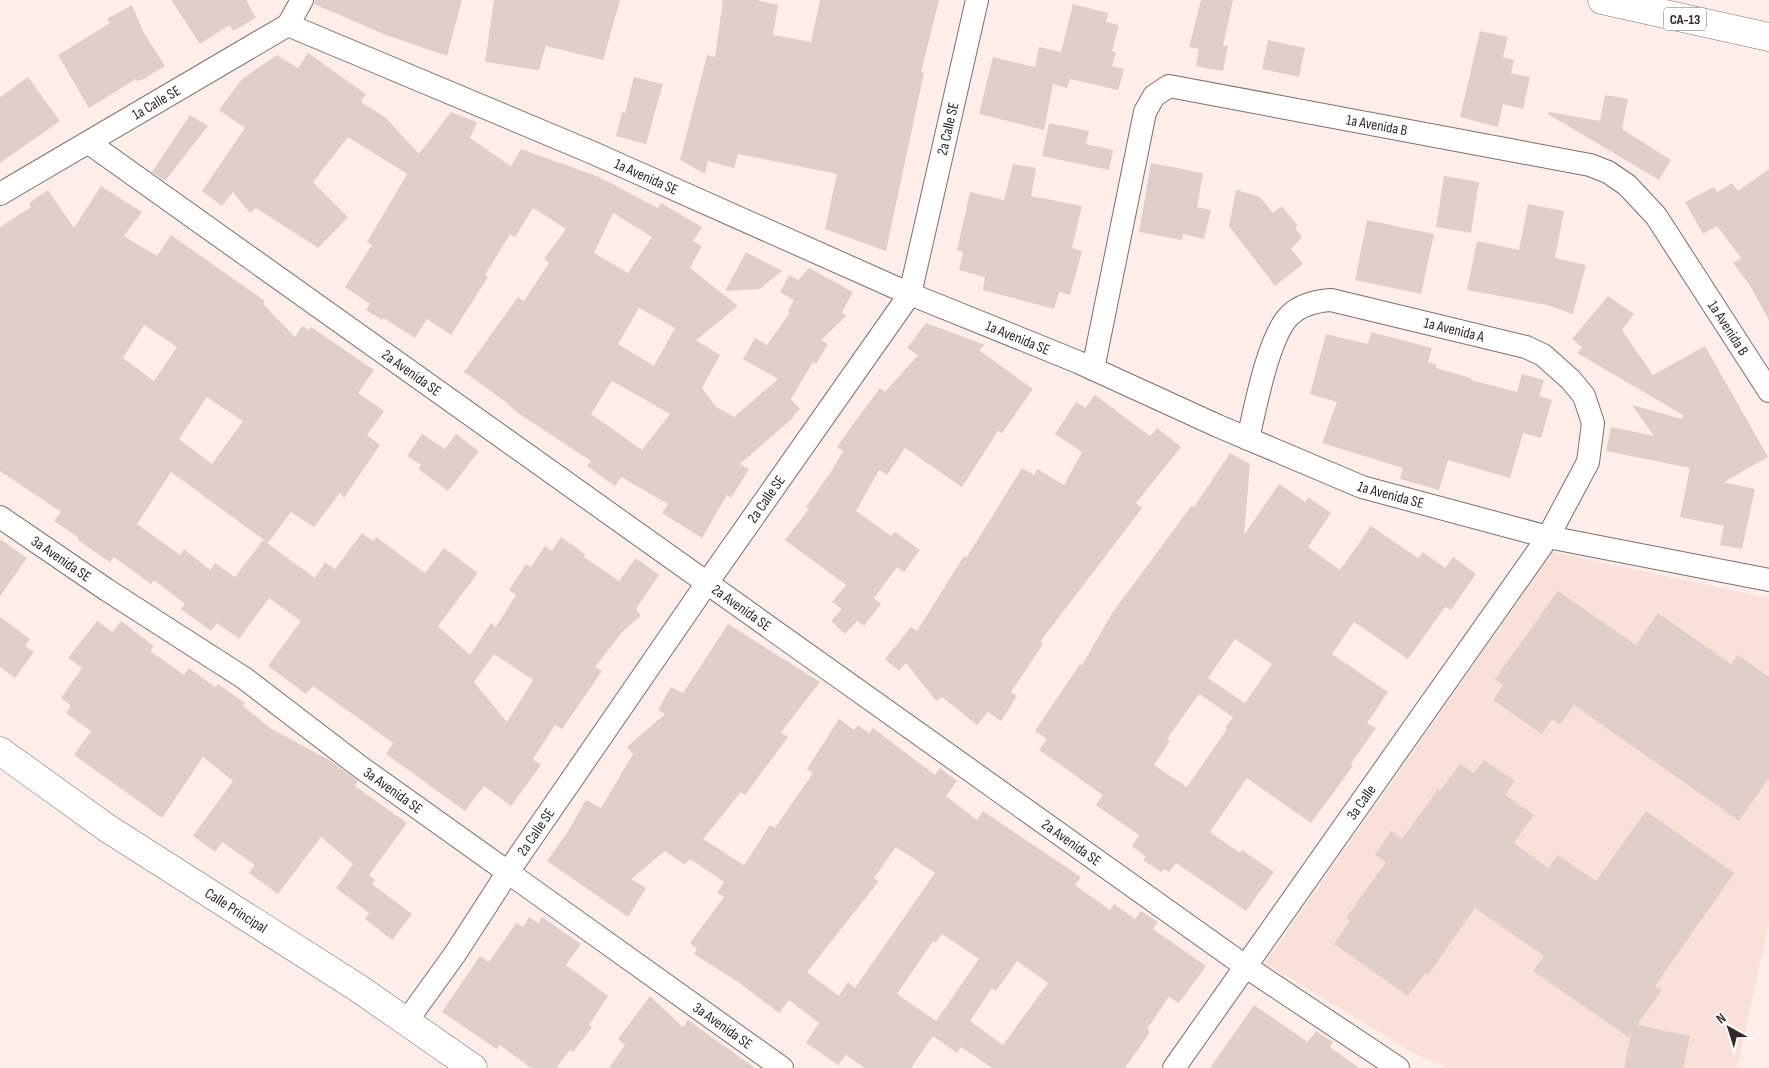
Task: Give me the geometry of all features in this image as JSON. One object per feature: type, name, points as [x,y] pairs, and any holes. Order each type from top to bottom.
[{"type":"main road","name":"CA-13","points":[[1602,0],[1769,37]]},
{"type":"main road","name":"Calle Principal","points":[[0,750],[107,828],[474,1068]]},
{"type":"street","name":"1a Calle SE","points":[[0,194],[90,143],[288,25],[302,0]]},
{"type":"street","name":"2a Calle SE","points":[[406,1022],[455,954],[508,872],[707,583],[910,294],[977,0]]},
{"type":"street","name":"1a Avenida SE","points":[[288,25],[600,156],[910,294],[1093,369],[1248,439],[1362,487],[1548,537],[1769,580]]},
{"type":"street","name":"1a Avenida B","points":[[1093,369],[1145,112],[1154,96],[1170,86],[1590,165],[1608,172],[1627,185],[1656,216],[1769,391]]},
{"type":"street","name":"2a Avenida SE","points":[[90,143],[1244,966],[1398,1068]]},
{"type":"street","name":"1a Avenida A","points":[[1248,439],[1261,380],[1279,333],[1289,316],[1304,306],[1317,301],[1331,300],[1526,347],[1543,355],[1571,380],[1584,396],[1593,423],[1588,462],[1548,537]]},
{"type":"street","name":"3a Avenida SE","points":[[0,517],[107,590],[244,678],[359,766],[782,1068]]},
{"type":"street","name":"3a Calle","points":[[1174,1068],[1244,966],[1548,537]]},
{"type":"shaded area","points":[[1553,552],[1769,598],[1769,922],[1737,1068],[1448,1068],[1417,1055],[1265,963]]},
{"type":"building","points":[[171,0],[246,0],[256,18],[233,31],[230,25],[200,44]]},
{"type":"building","points":[[315,0],[462,0],[447,56],[386,35],[314,4]]},
{"type":"building","points":[[494,0],[620,0],[603,60],[546,46],[539,70],[485,62]]},
{"type":"building","points":[[723,0],[756,0],[778,5],[773,35],[811,42],[820,0],[939,0],[921,72],[924,73],[886,251],[825,229],[837,174],[738,154],[734,168],[708,161],[705,174],[680,160],[707,55],[715,57]]},
{"type":"building","points":[[1201,0],[1233,0],[1223,46],[1228,46],[1223,71],[1196,66],[1199,49],[1189,47]]},
{"type":"building","points":[[1073,4],[1108,13],[1106,22],[1119,25],[1112,51],[1116,52],[1112,66],[1124,69],[1118,90],[1070,79],[1067,88],[1053,84],[1044,130],[979,114],[993,57],[1035,67],[1039,47],[1061,52]]},
{"type":"building","points":[[132,5],[144,33],[165,66],[144,79],[137,81],[136,79],[89,108],[58,55],[110,23],[107,19]]},
{"type":"building","points":[[1480,31],[1508,37],[1503,57],[1514,60],[1511,73],[1530,77],[1523,109],[1503,104],[1498,127],[1460,117]]},
{"type":"building","points":[[1268,40],[1305,48],[1299,77],[1262,69]]},
{"type":"building","points":[[308,53],[366,94],[361,102],[386,118],[419,154],[451,112],[477,122],[470,138],[511,166],[521,149],[599,177],[658,208],[661,203],[702,227],[693,241],[702,246],[690,268],[738,306],[696,340],[720,355],[702,388],[715,406],[734,417],[778,379],[743,359],[755,338],[767,345],[790,312],[788,311],[794,300],[780,292],[789,275],[798,280],[809,268],[853,292],[842,312],[846,316],[821,340],[828,344],[816,364],[813,362],[791,399],[800,409],[794,417],[740,464],[749,469],[731,498],[727,495],[702,538],[662,513],[668,504],[621,477],[615,486],[587,466],[591,461],[515,411],[506,402],[464,372],[518,297],[524,301],[549,263],[544,259],[566,229],[533,208],[515,237],[510,234],[485,275],[488,277],[451,335],[427,319],[415,338],[384,318],[382,320],[366,310],[370,304],[345,287],[372,245],[367,242],[407,174],[348,137],[313,182],[348,217],[318,248],[256,208],[250,213],[233,192],[222,206],[202,191],[245,128],[219,110],[242,79],[277,55],[298,68]],"holes":[[[613,213],[652,237],[628,273],[594,253]],[[639,308],[675,328],[654,366],[618,344]],[[612,381],[670,414],[642,450],[591,414]]]},
{"type":"building","points":[[28,77],[60,121],[0,163],[0,97]]},
{"type":"building","points":[[634,77],[663,84],[646,144],[616,136],[622,112],[625,113]]},
{"type":"building","points":[[1605,95],[1628,99],[1622,129],[1671,160],[1659,180],[1548,114],[1549,112],[1600,121]]},
{"type":"building","points":[[190,115],[208,126],[165,181],[152,172]]},
{"type":"building","points":[[1049,123],[1089,131],[1086,144],[1113,150],[1109,170],[1042,156]]},
{"type":"building","points":[[1151,163],[1203,173],[1197,207],[1211,210],[1204,239],[1183,234],[1182,240],[1139,232]]},
{"type":"building","points":[[1013,164],[1036,168],[1031,196],[1082,206],[1072,248],[1082,251],[1070,295],[1059,292],[1054,309],[983,290],[985,277],[959,270],[963,252],[957,250],[970,192],[1004,200]]},
{"type":"building","points":[[1769,169],[1769,320],[1749,284],[1733,263],[1741,258],[1717,226],[1703,234],[1685,202],[1714,187],[1717,192],[1732,183],[1738,191]]},
{"type":"building","points":[[1444,176],[1479,182],[1471,233],[1436,227]]},
{"type":"building","points":[[101,186],[142,212],[124,236],[157,256],[171,235],[265,301],[263,304],[295,337],[302,326],[309,330],[311,327],[374,370],[358,393],[384,411],[367,435],[380,445],[344,498],[340,493],[314,527],[291,512],[268,543],[171,472],[137,524],[180,555],[184,549],[210,570],[215,563],[235,577],[263,540],[315,578],[325,562],[335,569],[362,533],[373,541],[376,537],[425,573],[444,548],[478,573],[438,626],[470,655],[491,623],[496,627],[516,595],[509,590],[526,564],[531,567],[545,546],[552,551],[561,537],[585,554],[584,557],[619,581],[636,558],[659,575],[636,609],[641,616],[623,631],[595,667],[602,671],[562,729],[555,725],[533,759],[541,765],[511,806],[484,786],[465,811],[386,754],[393,743],[313,686],[306,694],[268,666],[301,621],[269,598],[239,639],[217,623],[211,631],[181,609],[185,604],[154,580],[151,584],[114,557],[110,562],[78,540],[79,538],[54,521],[61,512],[0,471],[0,227],[31,207],[29,203],[48,190],[74,228]],"holes":[[[144,325],[177,347],[154,381],[123,358]],[[207,397],[243,421],[212,464],[179,439]],[[494,654],[533,680],[507,722],[474,682]]]},
{"type":"building","points":[[1236,190],[1260,197],[1273,213],[1282,206],[1298,226],[1295,228],[1302,237],[1291,249],[1303,264],[1275,286],[1229,226]]},
{"type":"building","points":[[1528,204],[1564,211],[1555,258],[1586,265],[1573,314],[1547,305],[1467,290],[1477,241],[1519,250]]},
{"type":"building","points":[[1367,220],[1434,234],[1421,294],[1355,280]]},
{"type":"building","points":[[746,252],[782,271],[760,289],[725,291]]},
{"type":"building","points":[[1608,296],[1634,314],[1622,330],[1653,375],[1705,346],[1768,457],[1724,482],[1755,489],[1742,549],[1720,545],[1724,526],[1680,517],[1690,468],[1606,451],[1611,427],[1654,436],[1632,405],[1682,419],[1683,415],[1577,353],[1582,347],[1572,339]]},
{"type":"building","points":[[926,323],[985,345],[979,350],[1033,389],[1002,433],[998,431],[962,487],[905,448],[887,475],[879,470],[856,511],[891,536],[895,532],[920,550],[904,572],[897,567],[874,598],[881,604],[864,626],[857,621],[845,634],[831,621],[842,609],[832,602],[846,585],[785,540],[809,509],[806,507],[831,472],[843,451],[837,447],[854,423],[880,388],[885,392],[918,355],[907,348]]},
{"type":"building","points":[[1371,332],[1432,348],[1428,362],[1437,365],[1436,368],[1471,378],[1471,380],[1517,392],[1522,374],[1544,380],[1539,396],[1552,400],[1541,438],[1523,433],[1510,478],[1448,460],[1439,490],[1400,479],[1403,468],[1322,443],[1337,402],[1310,394],[1326,334],[1368,344]]},
{"type":"building","points":[[1095,395],[1150,436],[1157,428],[1181,447],[1136,503],[1142,508],[1040,642],[1043,644],[1011,692],[1017,696],[1001,721],[988,712],[977,725],[942,697],[936,701],[906,663],[899,671],[885,659],[911,627],[917,631],[964,556],[967,557],[1022,468],[1034,475],[1037,469],[1064,485],[1082,452],[1055,434],[1076,402],[1085,408]]},
{"type":"building","points":[[422,434],[445,449],[456,434],[479,451],[448,491],[418,469],[421,465],[407,456]]},
{"type":"building","points":[[1230,453],[1250,464],[1244,535],[1279,484],[1305,502],[1308,497],[1331,513],[1308,547],[1340,570],[1371,526],[1418,558],[1423,552],[1445,568],[1453,557],[1476,574],[1451,610],[1445,607],[1408,659],[1354,622],[1332,654],[1388,692],[1367,723],[1376,728],[1350,765],[1353,766],[1311,823],[1247,778],[1210,832],[1240,853],[1242,850],[1274,872],[1246,911],[1176,863],[1169,872],[1164,869],[1161,872],[1143,860],[1146,857],[1132,846],[1139,835],[1096,805],[1103,795],[1039,750],[1047,739],[1035,731],[1080,664],[1082,665],[1113,612],[1192,505],[1194,507]],"holes":[[[1235,639],[1272,664],[1245,703],[1208,678]],[[1199,694],[1233,717],[1225,728],[1227,729],[1187,787],[1154,765],[1170,741],[1167,739]]]},
{"type":"building","points":[[0,539],[27,558],[0,596]]},
{"type":"building","points":[[1558,591],[1636,645],[1658,613],[1731,664],[1738,655],[1769,677],[1769,778],[1739,821],[1574,705],[1560,725],[1552,719],[1542,734],[1493,700],[1503,685],[1495,679]]},
{"type":"building","points":[[0,617],[30,639],[25,646],[34,652],[15,678],[0,667]]},
{"type":"building","points":[[97,621],[112,632],[121,621],[154,646],[150,651],[184,675],[189,668],[215,687],[218,684],[245,703],[243,706],[270,728],[329,760],[358,781],[355,786],[407,823],[369,875],[375,880],[372,884],[412,914],[392,940],[365,919],[369,913],[336,888],[353,864],[321,837],[278,894],[249,873],[255,865],[222,842],[215,852],[193,836],[233,781],[203,757],[162,818],[74,755],[91,731],[66,713],[71,706],[61,698],[82,668],[68,658]]},
{"type":"building","points":[[728,624],[820,682],[781,732],[788,737],[745,795],[741,792],[703,839],[744,865],[770,825],[775,828],[813,773],[807,769],[839,719],[854,730],[858,725],[869,733],[873,728],[935,775],[940,768],[957,781],[946,796],[977,820],[983,811],[1081,877],[1075,885],[1110,910],[1114,904],[1135,919],[1141,911],[1158,922],[1153,929],[1206,966],[1179,1003],[1169,997],[1147,1029],[1150,1032],[1125,1068],[992,1068],[961,1047],[957,1053],[933,1036],[911,1068],[865,1068],[846,1055],[838,1065],[806,1043],[819,1023],[789,1000],[779,1013],[738,982],[694,954],[697,949],[690,943],[724,897],[717,893],[724,882],[690,859],[685,865],[665,851],[631,879],[646,888],[628,917],[547,861],[567,833],[586,800],[601,808],[633,754],[627,747],[665,714],[658,710],[671,687],[683,693]],"holes":[[[896,847],[935,873],[855,988],[848,982],[839,996],[807,972],[879,881],[874,878]],[[942,934],[979,959],[936,1021],[897,994],[933,941],[935,943]],[[1017,961],[1048,983],[1003,1045],[970,1021],[992,988],[996,991]]]},
{"type":"building","points":[[1484,760],[1515,781],[1505,795],[1534,815],[1514,843],[1548,868],[1558,855],[1596,881],[1646,811],[1734,873],[1655,986],[1662,990],[1637,1025],[1690,1036],[1683,1068],[1624,1068],[1631,1033],[1628,1037],[1533,971],[1544,956],[1475,908],[1428,975],[1425,973],[1408,996],[1334,944],[1350,921],[1346,918],[1386,862],[1375,855],[1391,831],[1402,839],[1438,789],[1440,791],[1460,764],[1474,773]]},
{"type":"building","points":[[529,917],[538,923],[542,917],[581,944],[566,965],[608,996],[589,1025],[592,1027],[573,1052],[570,1050],[556,1068],[531,1068],[500,1045],[497,1049],[442,1012],[480,956],[489,962],[516,923],[523,927]]},
{"type":"building","points":[[650,996],[683,1027],[688,1020],[755,1068],[609,1068],[625,1045],[618,1039]]},
{"type":"building","points":[[1254,1005],[1308,1042],[1316,1031],[1333,1042],[1330,1047],[1359,1068],[1210,1068]]}]
